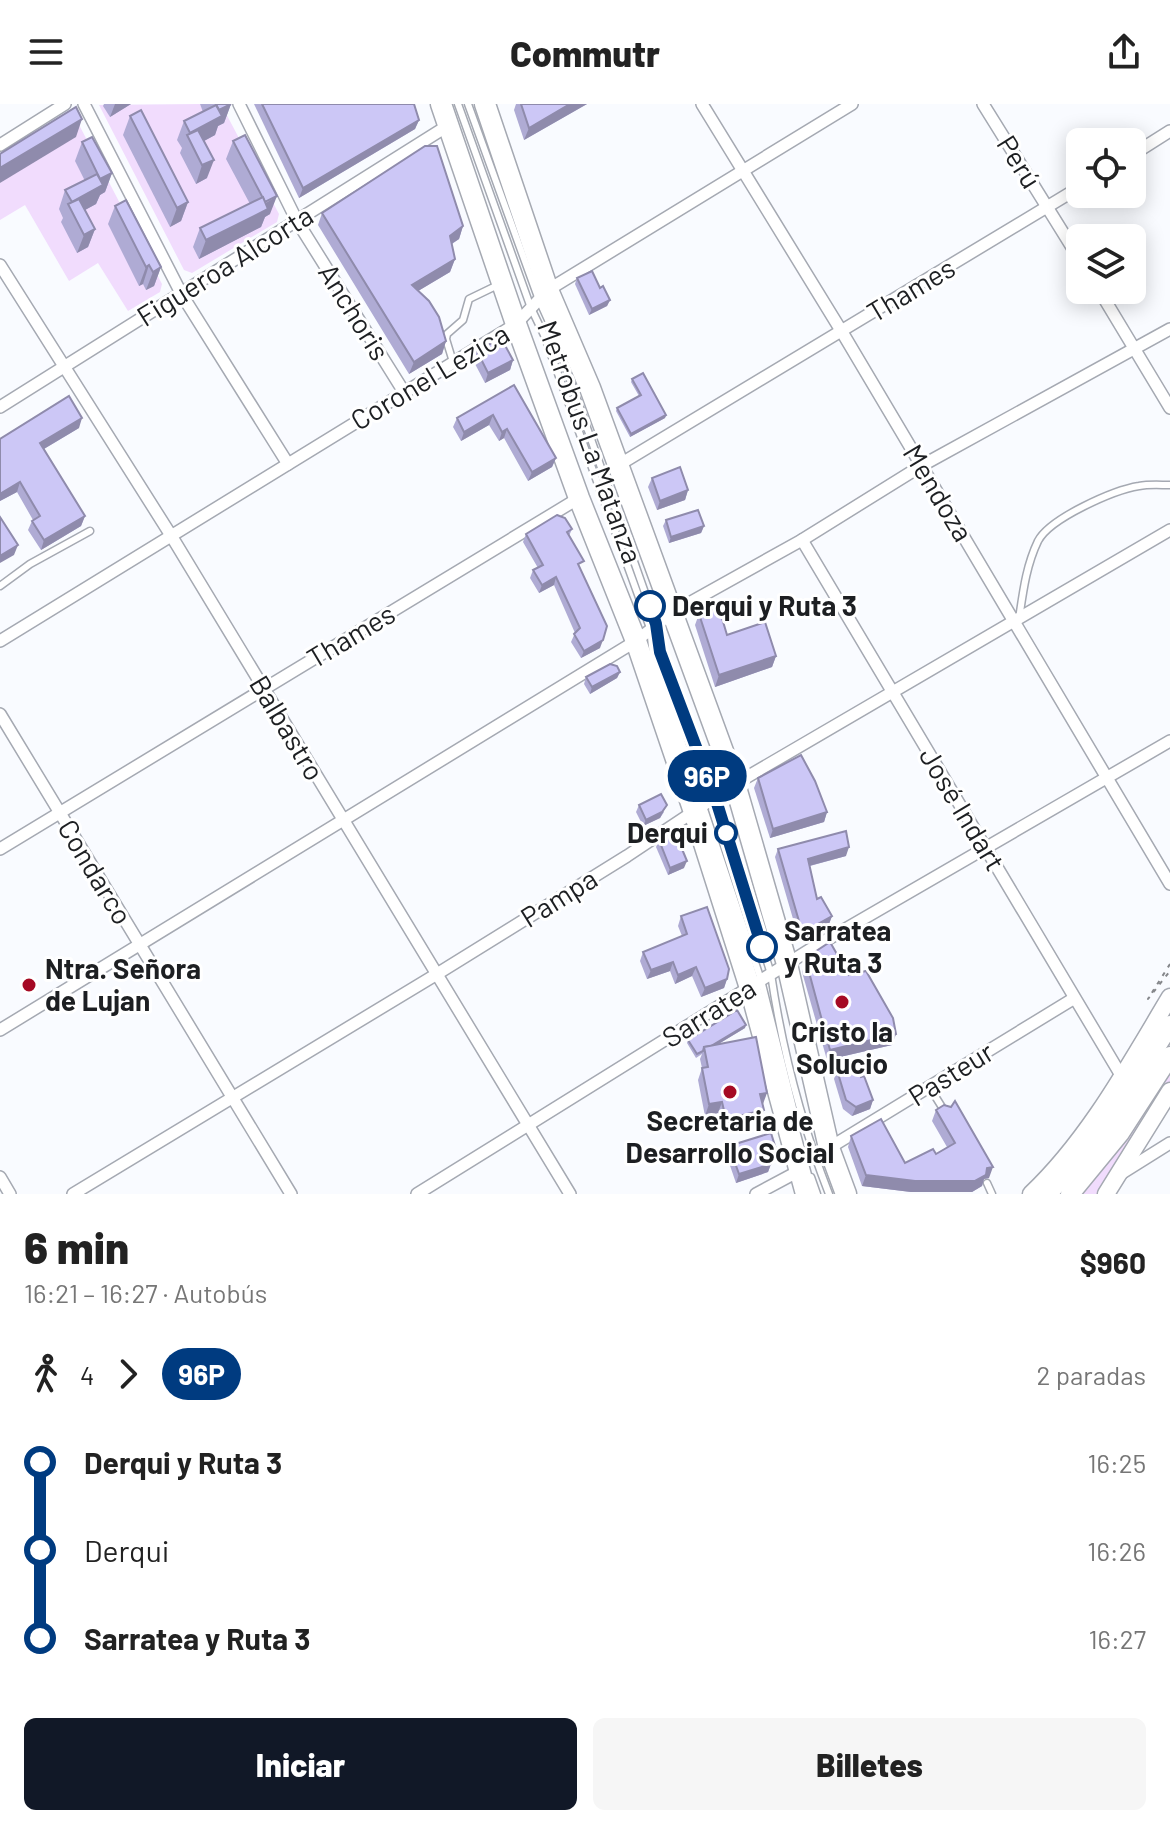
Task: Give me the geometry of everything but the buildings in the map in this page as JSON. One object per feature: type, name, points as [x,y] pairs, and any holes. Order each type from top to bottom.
[{"type":"highway","points":[[441,104],[579,498],[654,626],[735,784],[806,1194]]},
{"type":"highway","points":[[484,106],[539,300],[590,388],[617,466],[698,808],[767,976],[846,1194]]},
{"type":"main road","points":[[1048,1194],[1113,1115],[1170,1025]]},
{"type":"main road","points":[[1070,1194],[1120,1133],[1170,1056]]},
{"type":"street","points":[[0,145],[65,104]]},
{"type":"street","points":[[84,104],[182,295],[288,464]]},
{"type":"street","name":"Anchoris","points":[[239,104],[297,221],[404,392]]},
{"type":"street","name":"Mendoza","points":[[702,104],[1017,621],[1170,884]]},
{"type":"street","name":"Coronel Lezica","points":[[0,641],[516,324],[539,300],[742,170],[852,104]]},
{"type":"street","name":"Perú","points":[[983,104],[1066,238]]},
{"type":"street","name":"Figueroa Alcorta","points":[[0,407],[449,125]]},
{"type":"street","points":[[1146,146],[1170,131]]},
{"type":"street","name":"Thames","points":[[617,466],[1066,195]]},
{"type":"street","name":"Balbastro","points":[[0,265],[172,537],[570,1194]]},
{"type":"street","points":[[1108,304],[1170,408]]},
{"type":"street","points":[[0,1030],[654,626],[921,466],[1170,329]]},
{"type":"street","name":"Thames","points":[[0,849],[579,498]]},
{"type":"street","name":"Pampa","points":[[73,1194],[437,974],[735,784],[1170,530]]},
{"type":"street","name":"José Indart","points":[[802,540],[1122,1077]]},
{"type":"street","name":"Condarco","points":[[0,714],[291,1194]]},
{"type":"street","name":"Sarratea","points":[[417,1194],[767,976],[1170,741]]},
{"type":"street","points":[[1031,1194],[1046,1180],[1089,1125],[1170,997]]},
{"type":"street","name":"Pasteur","points":[[829,1148],[1073,999]]},
{"type":"street","points":[[1106,1194],[1170,1091]]},
{"type":"street","points":[[1118,1176],[1170,1143]]},
{"type":"street","points":[[756,1194],[804,1171]]},
{"type":"street","points":[[0,1177],[10,1194]]},
{"type":"lane","name":"Metrobus La Matanza","points":[[458,104],[553,331],[654,626],[660,652],[715,797],[776,1003],[814,1158],[829,1194]]},
{"type":"lane","points":[[453,362],[447,334],[463,320],[469,299],[503,282]]},
{"type":"lane","name":"Metrobus La Matanza","points":[[539,300],[544,335],[654,626]]},
{"type":"lane","points":[[1017,621],[1025,577],[1040,538],[1062,519],[1118,491],[1140,486],[1170,485]]},
{"type":"lane","points":[[0,586],[30,564],[90,531]]},
{"type":"lane","name":"Metrobus La Matanza","points":[[767,976],[802,1145]]},
{"type":"lane","points":[[930,1088],[945,1112]]},
{"type":"lane","points":[[804,1171],[817,1194]]},
{"type":"lane","points":[[987,1183],[992,1194]]},
{"type":"path","points":[[1170,964],[1148,999],[1170,971]]},
{"type":"shaded area","points":[[200,104],[215,135],[221,104],[279,214],[277,222],[192,273],[184,270],[99,105]]},
{"type":"shaded area","points":[[76,119],[162,284],[160,292],[128,311],[98,263],[69,281],[25,205],[0,220],[0,183]]},
{"type":"shaded area","points":[[1170,1072],[1170,1083],[1102,1190],[1098,1194],[1083,1194],[1144,1114]]},
{"type":"bus line","name":"96P","points":[[650,606],[660,652],[715,797],[762,947]]},
{"type":"place","name":"Derqui y Ruta 3","points":[[650,606]]},
{"type":"place","name":"Derqui","points":[[726,833]]},
{"type":"place","name":"Sarratea y Ruta 3","points":[[762,947]]},
{"type":"place","name":"Ntra. Señora de Lujan","points":[[29,985]]},
{"type":"place","name":"Cristo la Solucio","points":[[842,1002]]},
{"type":"place","name":"Secretaria de Desarrollo Social","points":[[730,1092]]}]
